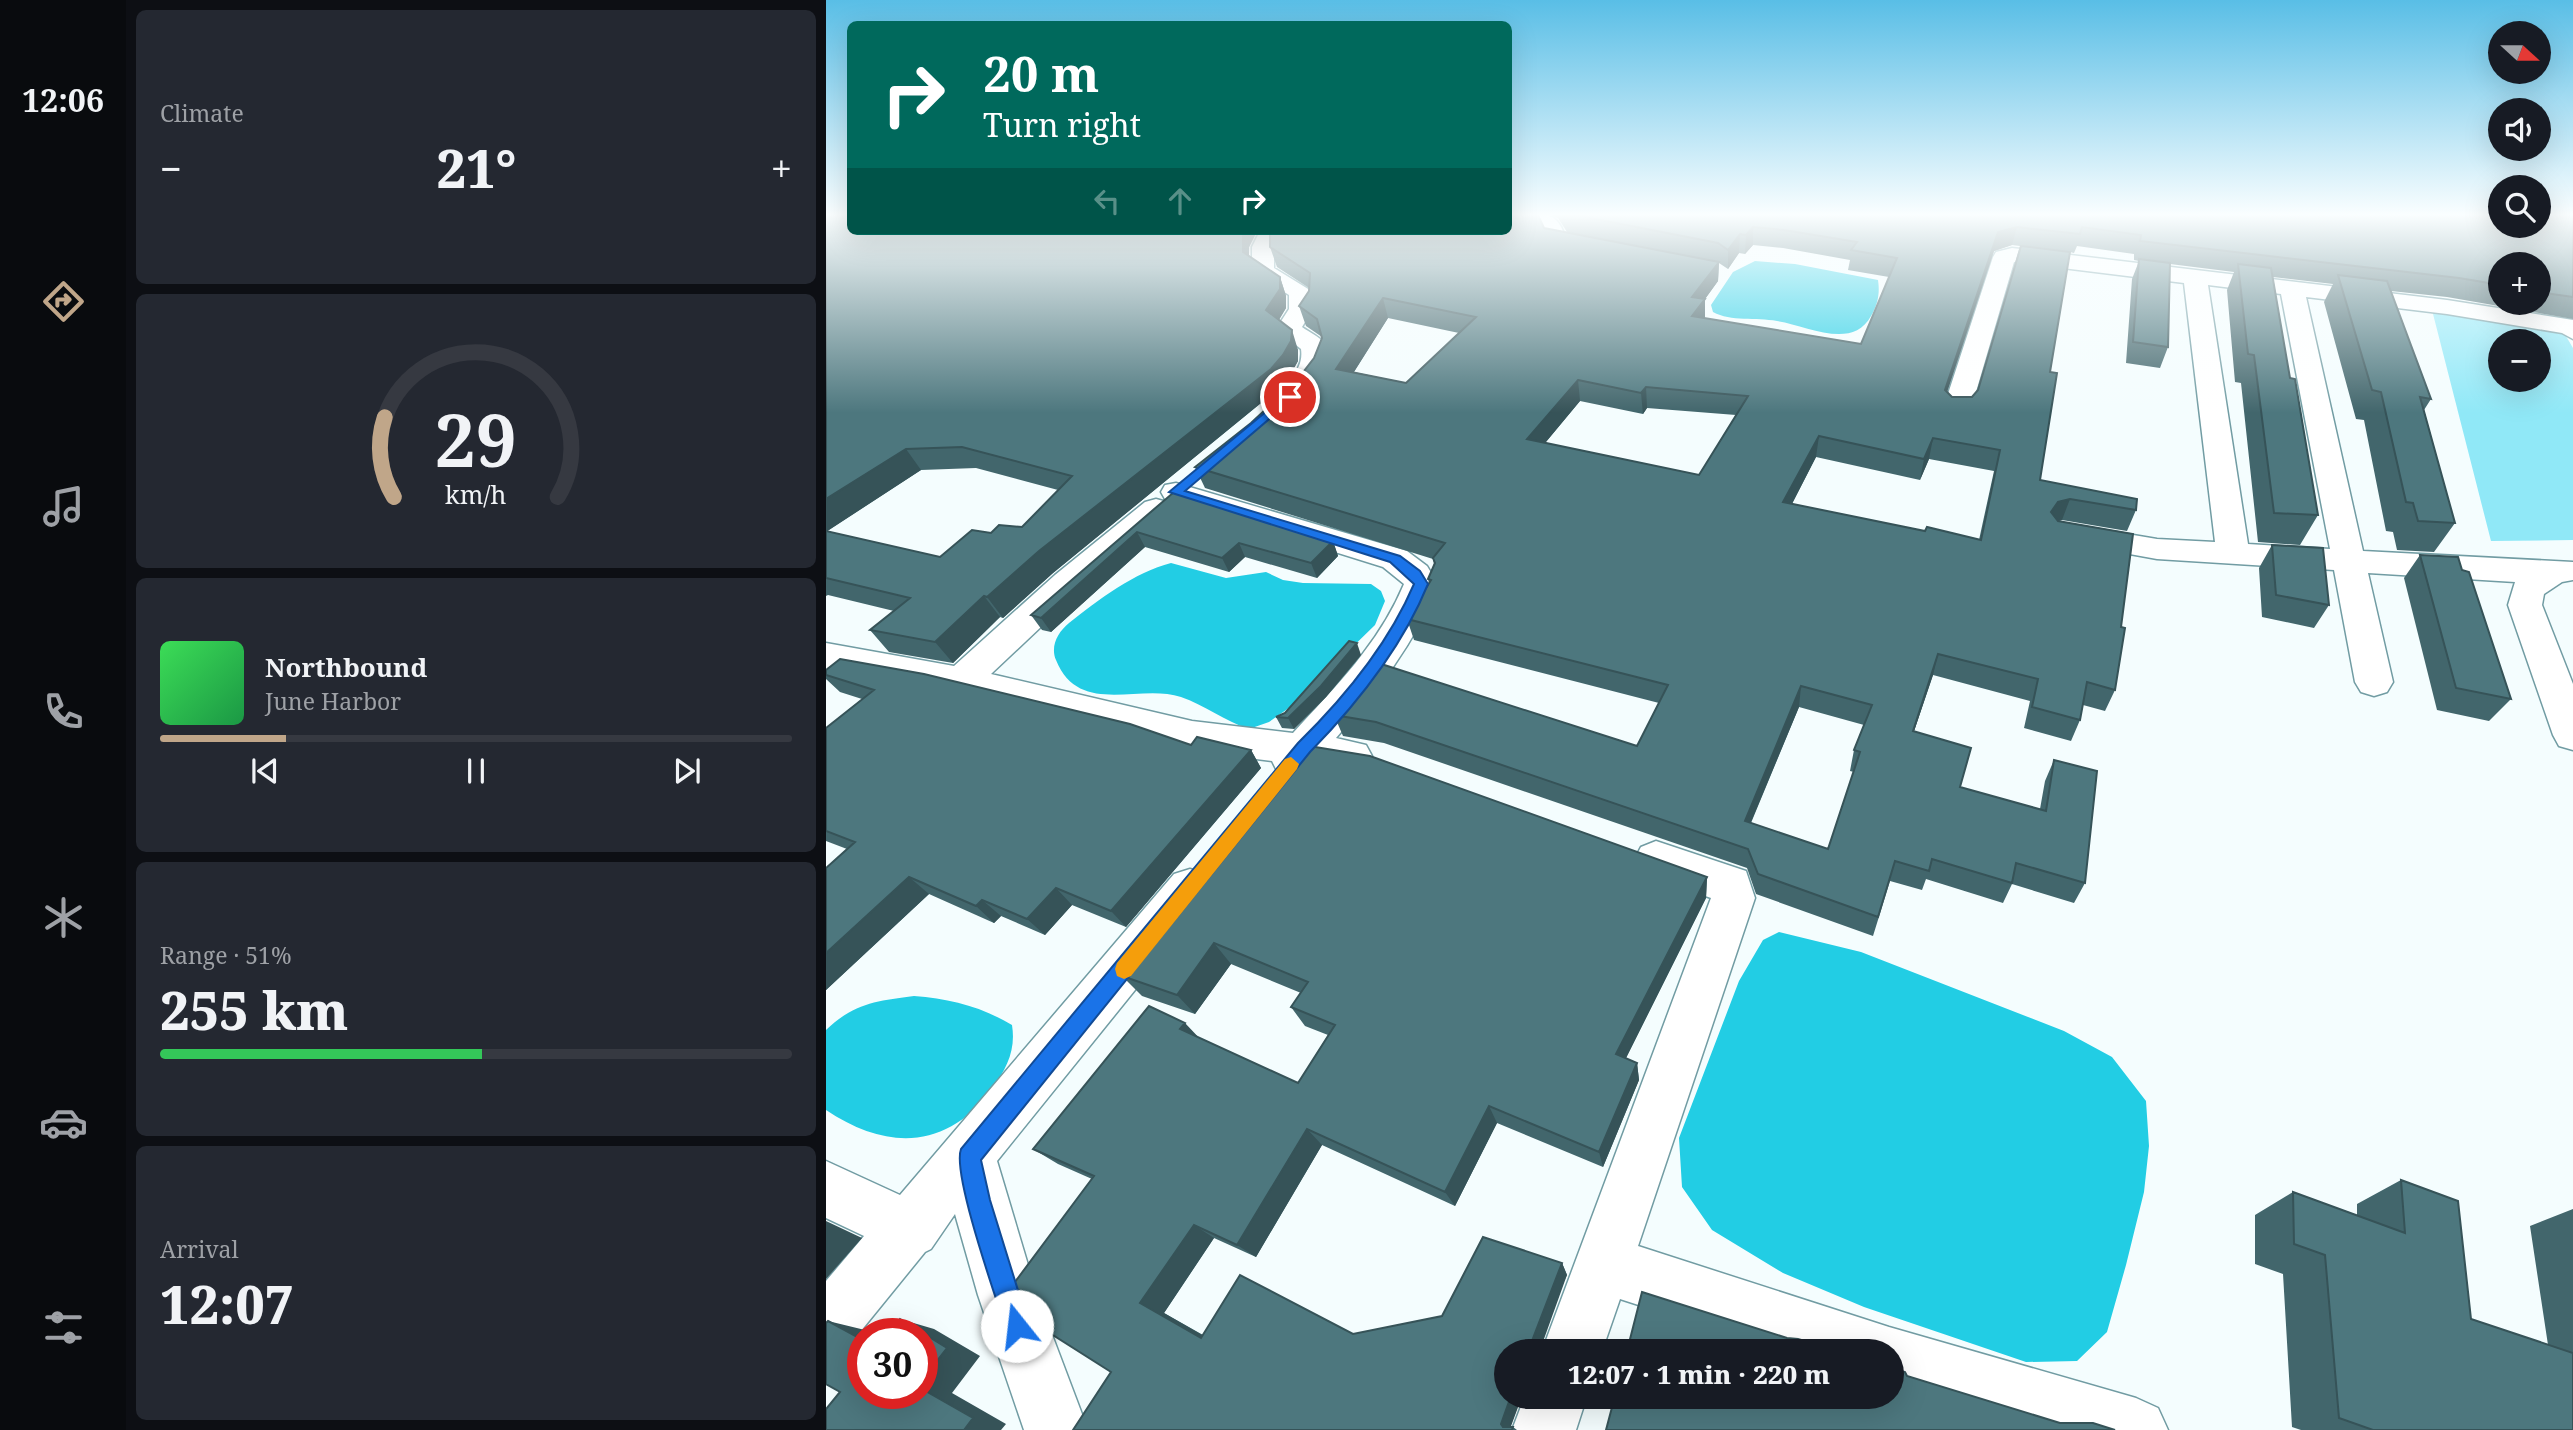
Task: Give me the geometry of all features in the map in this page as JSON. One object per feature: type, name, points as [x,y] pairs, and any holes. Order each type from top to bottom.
[{"type":"street","points":[[1269,415],[1311,373],[1317,357],[1314,346],[1288,329],[1301,309],[1301,292],[1279,280]]},
{"type":"street","points":[[1958,410],[1997,280]]},
{"type":"street","points":[[2195,280],[2233,553]]},
{"type":"street","points":[[2224,280],[2447,307],[2572,328]]},
{"type":"street","points":[[2292,288],[2374,682]]},
{"type":"street","points":[[961,681],[1066,583],[1188,482],[1395,559],[1415,574],[1421,584],[1404,625],[1385,652],[1339,713],[1304,748],[1271,788]]},
{"type":"street","points":[[2062,533],[2157,548],[2562,571]]},
{"type":"street","points":[[2562,571],[2528,589],[2525,605],[2573,735]]},
{"type":"street","points":[[826,656],[961,681],[1192,736],[1304,748],[1396,766]]},
{"type":"street","points":[[1576,1339],[1734,898],[1730,885],[1619,847]]},
{"type":"street","points":[[826,1327],[911,1229],[1213,860]]},
{"type":"street","points":[[969,1157],[978,1200],[1017,1326],[1056,1430]]},
{"type":"street","points":[[826,1189],[911,1229]]},
{"type":"street","points":[[1602,1264],[1836,1339]]},
{"type":"street","points":[[1904,1360],[2136,1430]]},
{"type":"street","points":[[1544,1430],[1551,1409]]},
{"type":"shaded area","points":[[1728,280],[1878,280],[1879,294],[1871,316],[1863,326],[1841,334],[1777,321],[1728,317],[1713,312],[1711,305]]},
{"type":"shaded area","points":[[2432,310],[2551,329],[2488,329],[2488,392],[2551,392],[2551,329],[2563,331],[2573,348],[2573,540],[2491,541]]},
{"type":"shaded area","points":[[1171,563],[1226,578],[1266,572],[1283,580],[1303,583],[1371,584],[1381,591],[1385,601],[1375,625],[1293,705],[1269,722],[1249,729],[1181,697],[1147,693],[1111,695],[1079,688],[1066,677],[1054,655],[1058,635],[1092,605],[1117,588],[1144,573]]},
{"type":"shaded area","points":[[1779,932],[1861,952],[2064,1031],[2112,1057],[2146,1101],[2149,1146],[2144,1192],[2126,1265],[2107,1332],[2077,1361],[2026,1362],[1864,1307],[1783,1273],[1712,1230],[1682,1187],[1679,1138],[1739,981],[1763,940]]},
{"type":"shaded area","points":[[914,996],[965,1004],[1012,1025],[1013,1043],[1009,1059],[992,1089],[956,1124],[915,1138],[871,1133],[826,1110],[826,1030],[856,1009],[877,1002]]},
{"type":"building","points":[[826,280],[1280,280],[1280,289],[1266,310],[1292,330],[1291,341],[1271,369],[1039,551],[987,597],[984,596],[935,642],[870,630],[910,598],[826,578],[826,531],[940,557],[972,530],[991,533],[999,525],[1022,527],[1072,476],[962,447],[906,449],[826,499]]},
{"type":"building","points":[[1310,280],[1705,280],[1692,297],[1705,299],[1692,316],[1861,344],[1888,280],[1982,280],[1945,390],[1952,397],[1972,397],[1978,390],[2011,280],[2065,280],[2050,372],[2057,373],[2040,480],[2137,499],[2136,510],[2070,499],[2058,502],[2051,512],[2058,521],[2133,534],[2121,627],[2125,628],[2115,690],[2087,682],[2080,720],[2032,707],[2038,679],[1938,654],[1913,731],[1971,748],[1960,787],[2046,811],[2054,760],[2097,771],[2085,883],[2016,863],[2012,883],[1932,859],[1929,871],[1895,861],[1878,917],[1758,874],[1748,849],[1376,722],[1334,715],[1378,663],[1637,746],[1668,685],[1407,619],[1431,580],[1428,579],[1435,563],[1433,558],[1445,543],[1195,467],[1251,423],[1297,380],[1314,358],[1322,338],[1317,319],[1299,306],[1309,291]],"holes":[[[1383,298],[1476,317],[1406,383],[1336,369]],[[1578,380],[1641,393],[1646,387],[1748,396],[1699,475],[1527,439]],[[1819,436],[1924,459],[1933,438],[2000,450],[1981,540],[1927,527],[1925,531],[1783,502]],[[1801,686],[1872,705],[1854,750],[1860,752],[1828,849],[1745,821]]]},
{"type":"building","points":[[2138,280],[2170,280],[2168,347],[2133,342]]},
{"type":"building","points":[[2240,280],[2273,280],[2290,378],[2295,379],[2318,515],[2274,513],[2254,355],[2248,354]]},
{"type":"building","points":[[2339,280],[2387,281],[2431,399],[2420,397],[2455,523],[2418,521],[2413,503],[2406,502],[2381,392],[2372,390]]},
{"type":"building","points":[[2551,280],[2573,280],[2573,297],[2551,294]]},
{"type":"building","points":[[1174,492],[1333,541],[1311,563],[1239,543],[1222,558],[1137,532],[1041,618],[1031,615]]},
{"type":"building","points":[[2272,545],[2323,548],[2329,605],[2276,595]]},
{"type":"building","points":[[2420,555],[2458,557],[2462,570],[2469,572],[2511,699],[2456,688]]},
{"type":"building","points":[[1349,641],[1357,643],[1321,686],[1288,718],[1276,717],[1285,713]]},
{"type":"building","points":[[840,659],[924,674],[1130,724],[1191,745],[1197,737],[1251,750],[1111,911],[1056,888],[1027,919],[982,900],[976,906],[909,877],[826,953],[826,868],[855,842],[826,831],[826,728],[874,690],[826,675],[826,670]]},
{"type":"building","points":[[1303,745],[1370,756],[1707,877],[1616,1054],[1637,1063],[1599,1152],[1489,1106],[1445,1192],[1307,1129],[1237,1245],[1194,1225],[1140,1303],[1201,1338],[1240,1275],[1353,1334],[1442,1316],[1483,1237],[1562,1263],[1533,1339],[1494,1339],[1494,1409],[1506,1409],[1501,1424],[1503,1427],[1513,1427],[1512,1430],[1073,1430],[1111,1372],[1023,1316],[1012,1286],[1094,1176],[1033,1149],[1149,1006],[1185,1023],[1180,1029],[1298,1083],[1335,1025],[1291,1007],[1308,982],[1214,943],[1177,995],[1122,976],[1159,927],[1155,925]]},
{"type":"building","points":[[2401,1180],[2458,1201],[2471,1319],[2573,1353],[2573,1430],[2373,1430],[2339,1418],[2325,1255],[2294,1244],[2293,1192],[2405,1233]]},
{"type":"building","points":[[1642,1292],[1787,1338],[1798,1339],[1630,1339]]},
{"type":"building","points":[[828,1321],[847,1331],[847,1409],[938,1409],[938,1398],[973,1418],[964,1430],[826,1430],[826,1409],[840,1392],[826,1384]]},
{"type":"building","points":[[938,1342],[947,1348],[938,1360]]},
{"type":"building","points":[[1904,1372],[1907,1376],[2060,1423],[2093,1423],[2115,1430],[1606,1430],[1612,1409],[1904,1409]]},
{"type":"slow traffic","points":[[1124,969],[1291,764]]},
{"type":"route","points":[[1017,1326],[978,1200],[969,1157],[1304,748],[1339,713],[1404,625],[1421,584],[1415,574],[1395,559],[1176,492],[1290,397]]}]
